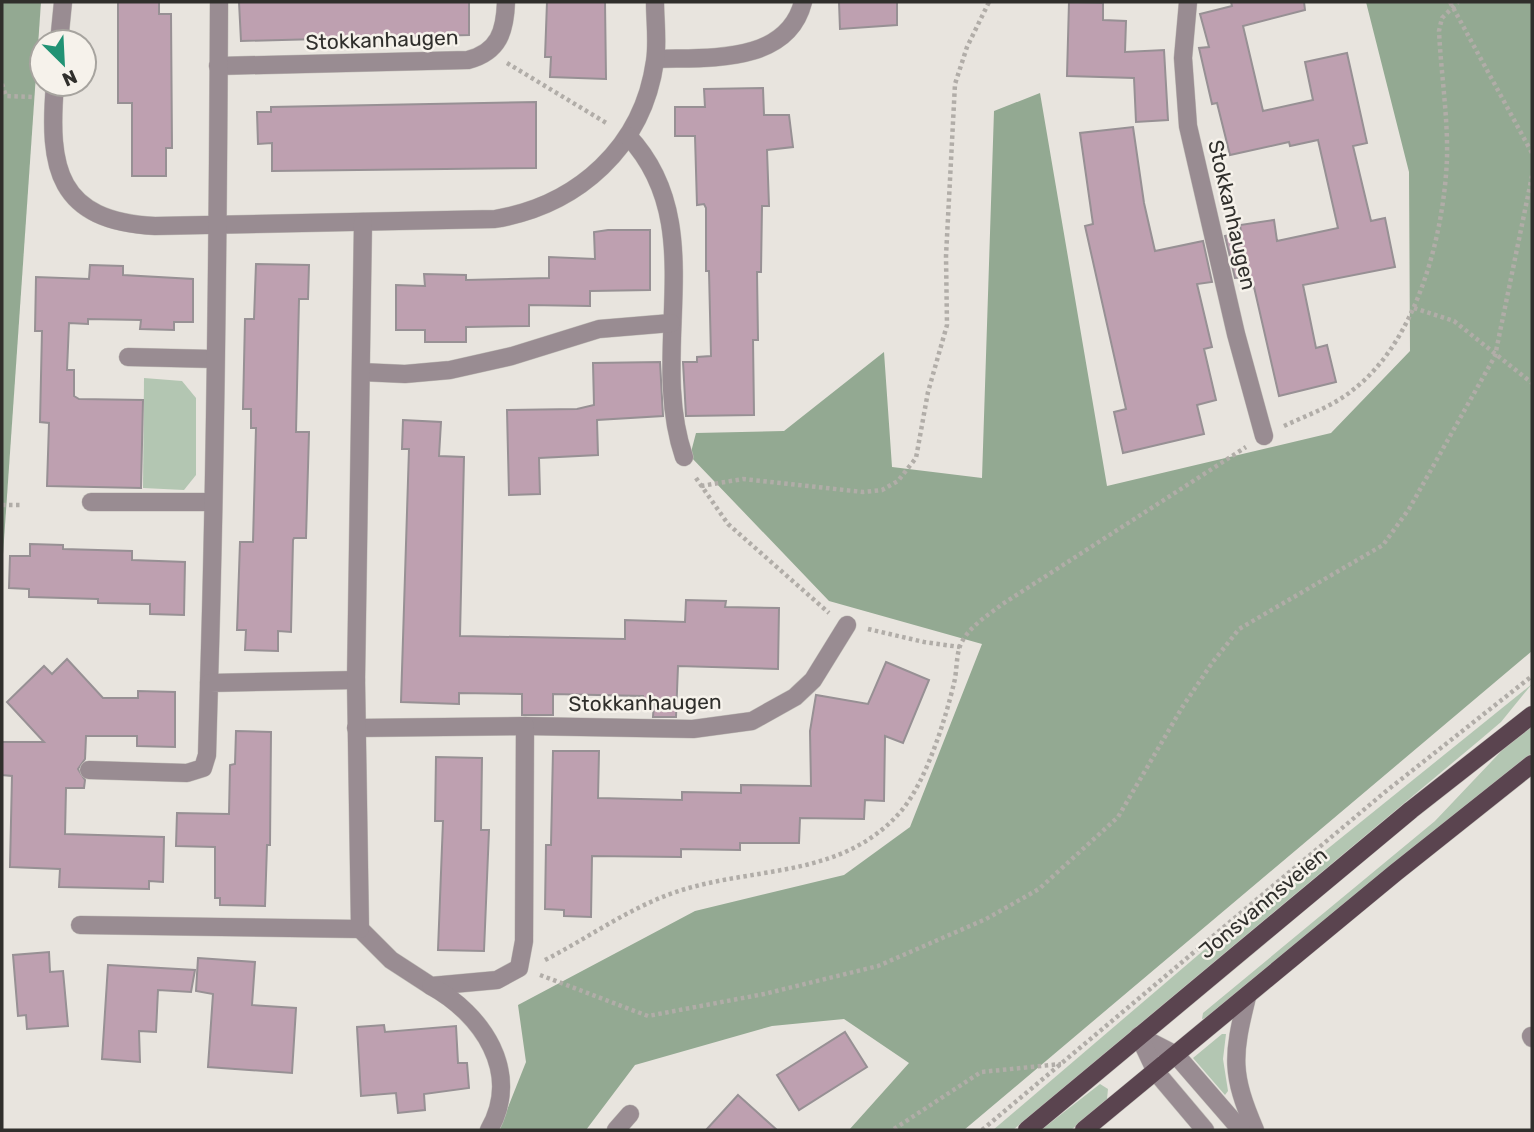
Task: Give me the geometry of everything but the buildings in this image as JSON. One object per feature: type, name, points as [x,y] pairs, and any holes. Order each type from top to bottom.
[{"type":"main road","name":"Jonsvannsveien","points":[[1027,1130],[1410,810],[1532,715]]},
{"type":"main road","points":[[1084,1130],[1395,873],[1532,764]]},
{"type":"street","points":[[60,28],[62,2]]},
{"type":"street","points":[[89,770],[187,772],[203,768],[207,755],[219,225],[219,2]]},
{"type":"street","name":"Stokkanhaugen","points":[[219,66],[456,62],[480,57],[488,52],[503,34],[506,2]]},
{"type":"street","points":[[55,98],[52,145],[66,186],[83,205],[110,220],[131,225],[219,225],[495,219],[524,214],[557,201],[584,184],[628,136],[648,95],[656,59],[655,2]]},
{"type":"street","points":[[656,59],[730,56],[756,50],[792,29],[803,2]]},
{"type":"street","name":"Stokkanhaugen","points":[[1188,2],[1183,58],[1188,126],[1236,334],[1264,436]]},
{"type":"street","points":[[628,136],[657,175],[671,213],[673,411],[684,457]]},
{"type":"street","points":[[363,222],[356,680],[360,929],[391,960],[453,998],[467,1010],[490,1042],[497,1059],[502,1090],[489,1130]]},
{"type":"street","points":[[361,372],[405,374],[450,370],[512,356],[599,329],[671,323]]},
{"type":"street","points":[[128,357],[214,359]]},
{"type":"street","points":[[91,502],[211,502]]},
{"type":"street","name":"Stokkanhaugen","points":[[356,728],[525,726],[692,729],[752,721],[795,697],[813,680],[848,625]]},
{"type":"street","points":[[209,683],[356,680]]},
{"type":"street","points":[[431,986],[497,980],[519,968],[524,941],[525,726]]},
{"type":"street","points":[[79,925],[360,929]]},
{"type":"street","points":[[1247,998],[1237,1038],[1235,1065],[1240,1097],[1255,1130]]},
{"type":"street","points":[[1139,1036],[1176,1055],[1241,1130]]},
{"type":"street","points":[[1139,1036],[1156,1072],[1205,1130]]},
{"type":"street","points":[[616,1130],[629,1114]]},
{"type":"path","points":[[701,486],[743,480],[863,492],[882,490],[898,481],[916,458],[928,392],[947,325],[946,256],[955,85],[967,47],[989,2]]},
{"type":"path","points":[[519,968],[542,961],[611,922],[681,890],[811,865],[860,846],[893,819],[914,792],[952,694],[960,647],[969,632],[1001,606],[1264,436],[1336,402],[1355,389],[1380,365],[1399,338],[1414,308],[1432,248],[1445,183],[1447,155],[1439,31],[1442,18],[1453,3],[1532,153]]},
{"type":"path","points":[[488,52],[628,136]]},
{"type":"path","points":[[2,85],[6,96],[28,94]]},
{"type":"path","points":[[519,968],[648,1016],[764,994],[878,966],[986,919],[1039,889],[1118,817],[1183,706],[1239,629],[1383,545],[1409,509],[1495,356],[1532,176]]},
{"type":"path","points":[[1414,308],[1454,321],[1532,383]]},
{"type":"path","points":[[684,457],[728,524],[789,581],[848,625],[960,647]]},
{"type":"path","points":[[2,506],[22,505]]},
{"type":"path","points":[[982,1130],[1385,792],[1532,676]]},
{"type":"path","points":[[894,1129],[981,1072],[1060,1064]]},
{"type":"green space","points":[[2,2],[41,2],[39,28],[28,28],[28,98],[34,98],[2,569]]},
{"type":"green space","points":[[1366,2],[1532,2],[1532,651],[964,1130],[849,1130],[909,1063],[844,1019],[772,1026],[635,1065],[586,1130],[499,1130],[526,1062],[518,1005],[695,911],[844,875],[910,827],[982,644],[829,601],[690,456],[696,433],[784,431],[884,352],[892,467],[982,478],[994,111],[1040,93],[1107,486],[1331,433],[1410,351],[1409,172]]},
{"type":"green space","points":[[144,378],[182,381],[196,398],[196,475],[184,490],[143,488]]},
{"type":"green space","points":[[1532,684],[1501,722],[1013,1130],[993,1130],[1238,921]]},
{"type":"green space","points":[[1532,725],[1532,753],[1209,1017],[1202,1019],[1203,1013],[1435,821],[1509,743]]},
{"type":"green space","points":[[1222,1034],[1226,1034],[1223,1059],[1228,1091],[1225,1095],[1193,1058]]},
{"type":"green space","points":[[1100,1084],[1108,1089],[1107,1099],[1071,1130],[1041,1130]]}]
